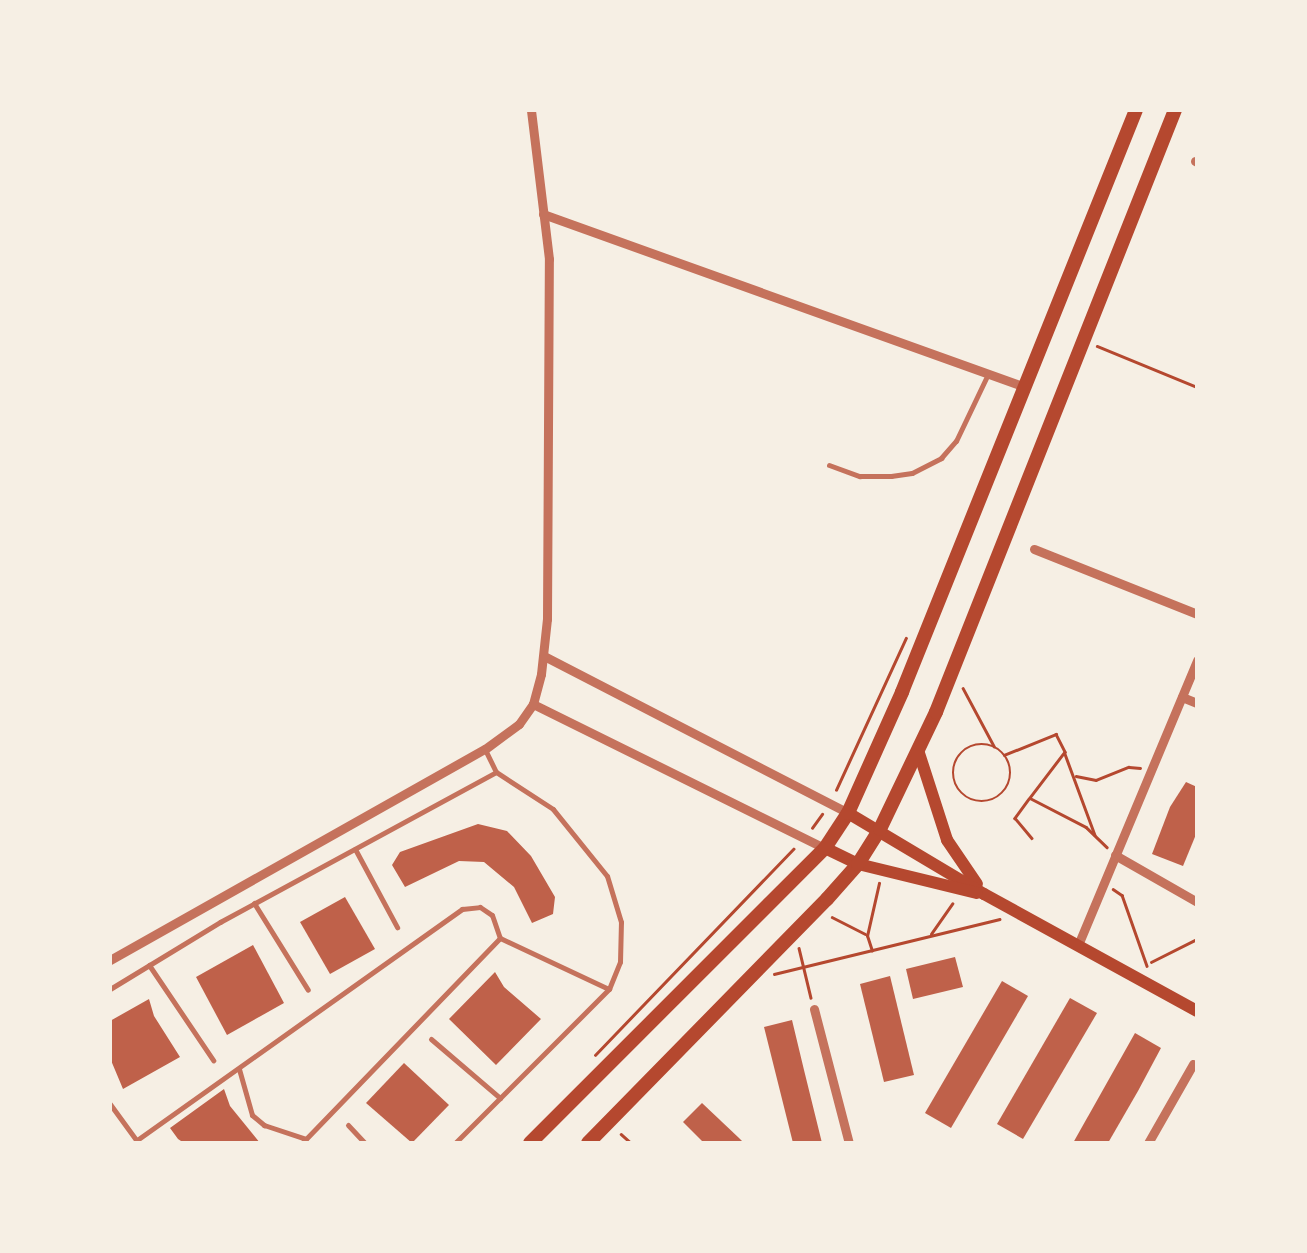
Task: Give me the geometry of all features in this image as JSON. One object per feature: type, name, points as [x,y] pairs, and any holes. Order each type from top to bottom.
[{"type":"main road","points":[[530,1143],[825,848],[848,812],[895,709],[1136,110]]},
{"type":"main road","points":[[588,1143],[818,909],[858,864],[880,830],[949,680],[1175,110]]},
{"type":"main road","points":[[918,750],[947,840],[984,894]]},
{"type":"main road","points":[[848,812],[984,894],[1197,1011]]},
{"type":"main road","points":[[825,848],[858,864],[984,894]]},
{"type":"street","points":[[110,960],[485,748],[519,724],[532,704],[544,656],[549,259],[531,110]]},
{"type":"street","points":[[543,214],[1024,387]]},
{"type":"street","points":[[1034,549],[1197,614]]},
{"type":"street","points":[[544,656],[848,812]]},
{"type":"street","points":[[1078,946],[1197,660]]},
{"type":"street","points":[[1182,697],[1197,703]]},
{"type":"street","points":[[532,704],[825,848]]},
{"type":"street","points":[[1116,854],[1197,902]]},
{"type":"street","points":[[814,1010],[848,1143]]},
{"type":"street","points":[[1148,1143],[1193,1064]]},
{"type":"lane","points":[[829,466],[860,476],[892,476],[912,473],[941,458],[956,441],[988,374]]},
{"type":"lane","points":[[455,1143],[609,989],[620,962],[621,922],[607,876],[554,809],[496,772],[485,748]]},
{"type":"lane","points":[[110,989],[254,903],[496,772]]},
{"type":"lane","points":[[355,848],[397,927]]},
{"type":"lane","points":[[254,903],[308,990]]},
{"type":"lane","points":[[110,1104],[138,1142],[462,909],[480,906],[492,915],[500,938],[609,989]]},
{"type":"lane","points":[[238,1069],[252,1114],[264,1124],[304,1141],[500,938]]},
{"type":"lane","points":[[149,965],[213,1060]]},
{"type":"lane","points":[[432,1040],[500,1098]]},
{"type":"lane","points":[[348,1125],[365,1143]]},
{"type":"path","points":[[1084,341],[1197,387]]},
{"type":"path","points":[[592,1058],[805,836],[828,803],[910,630]]},
{"type":"path","points":[[949,680],[967,690],[1011,774],[1000,796],[977,802],[962,795],[953,773],[958,757],[970,747],[994,747]]},
{"type":"path","points":[[1004,755],[1056,734],[1095,835]]},
{"type":"path","points":[[1032,838],[1015,818],[1064,752]]},
{"type":"path","points":[[1074,775],[1096,780],[1128,767],[1152,769]]},
{"type":"path","points":[[1030,798],[1095,835],[1116,854]]},
{"type":"path","points":[[872,951],[868,936],[874,891],[888,869]]},
{"type":"path","points":[[1104,883],[1122,895],[1149,962]]},
{"type":"path","points":[[929,938],[961,890]]},
{"type":"path","points":[[818,909],[868,936]]},
{"type":"path","points":[[748,980],[1020,914]]},
{"type":"path","points":[[795,932],[814,1010]]},
{"type":"path","points":[[1140,979],[1149,962],[1197,940]]},
{"type":"building","points":[[1186,782],[1197,787],[1197,832],[1183,866],[1152,854],[1170,807]]},
{"type":"building","points":[[478,824],[507,831],[531,856],[555,897],[553,914],[532,923],[514,887],[484,862],[459,861],[405,887],[392,865],[400,852]]},
{"type":"building","points":[[345,897],[375,949],[330,974],[300,922]]},
{"type":"building","points":[[253,945],[284,1003],[227,1035],[196,977]]},
{"type":"building","points":[[955,957],[963,987],[913,999],[906,969]]},
{"type":"building","points":[[495,972],[504,987],[541,1019],[496,1065],[449,1019]]},
{"type":"building","points":[[890,976],[914,1075],[884,1082],[860,984]]},
{"type":"building","points":[[1002,981],[1028,996],[951,1128],[925,1113]]},
{"type":"building","points":[[1070,998],[1097,1013],[1023,1139],[997,1124]]},
{"type":"building","points":[[149,999],[154,1016],[180,1057],[123,1089],[110,1058],[110,1021]]},
{"type":"building","points":[[792,1020],[822,1143],[793,1143],[764,1027]]},
{"type":"building","points":[[1135,1033],[1161,1048],[1138,1091],[1108,1143],[1073,1143]]},
{"type":"building","points":[[404,1063],[449,1105],[412,1143],[366,1103]]},
{"type":"building","points":[[224,1089],[230,1106],[260,1143],[184,1143],[178,1139],[170,1128]]},
{"type":"building","points":[[702,1103],[744,1143],[704,1143],[683,1122]]}]
